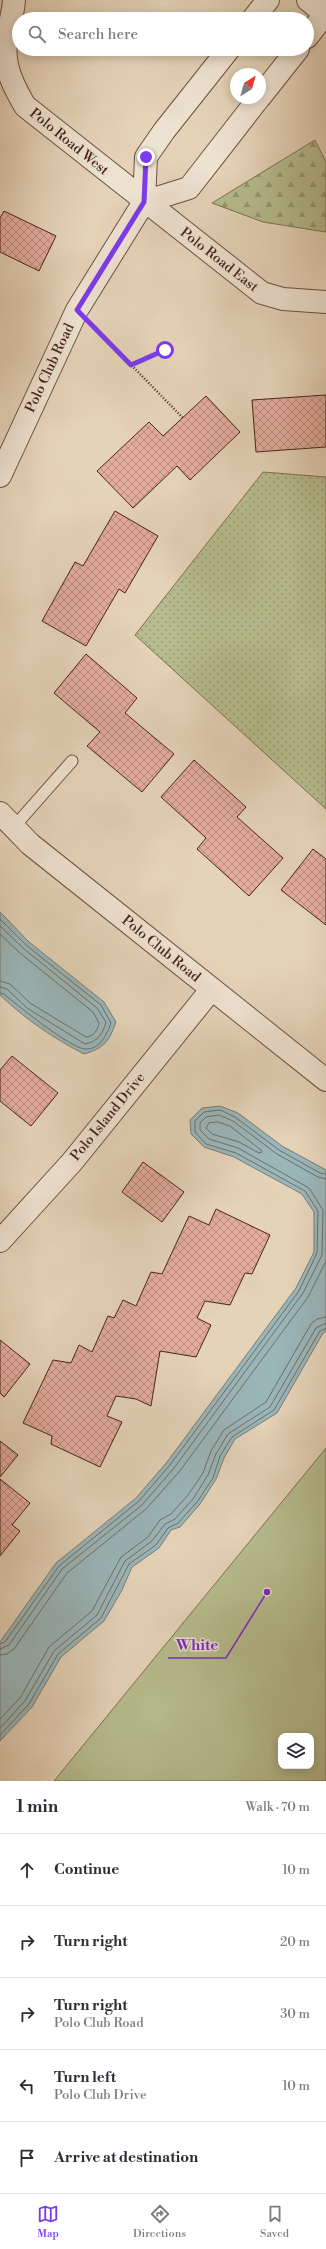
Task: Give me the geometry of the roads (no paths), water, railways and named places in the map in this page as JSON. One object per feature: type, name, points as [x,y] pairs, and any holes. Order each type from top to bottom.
[{"type":"street","name":"Polo Road West","points":[[14,0],[6,45],[7,67],[14,88],[25,106],[144,202]]},
{"type":"street","points":[[259,12],[268,0]]},
{"type":"street","points":[[308,0],[326,12],[314,28]]},
{"type":"street","points":[[223,56],[164,131],[146,157],[144,202],[189,188],[255,104]]},
{"type":"street","points":[[266,90],[293,56]]},
{"type":"street","name":"Polo Road East","points":[[144,202],[262,293],[283,299],[326,302]]},
{"type":"street","name":"Polo Club Road","points":[[0,476],[77,310],[144,202]]},
{"type":"street","name":"Polo Club Road","points":[[6,821],[30,844],[211,990],[326,1080]]},
{"type":"street","name":"Polo Island Drive","points":[[0,1241],[72,1162],[211,990]]},
{"type":"lane","points":[[6,821],[72,761]]},
{"type":"water","points":[[0,912],[29,942],[104,1002],[116,1022],[111,1034],[102,1046],[84,1054],[40,1028],[0,995]]},
{"type":"water","points":[[220,1106],[238,1113],[282,1146],[326,1170],[326,1331],[323,1333],[277,1413],[235,1439],[224,1458],[216,1479],[200,1504],[180,1527],[171,1530],[159,1548],[132,1567],[122,1590],[104,1621],[61,1657],[32,1707],[0,1741],[0,1642],[56,1563],[136,1498],[167,1462],[296,1288],[314,1252],[314,1212],[302,1194],[234,1157],[204,1147],[191,1134],[190,1120],[202,1108]]},
{"type":"place","name":"White","points":[[267,1592]]}]
